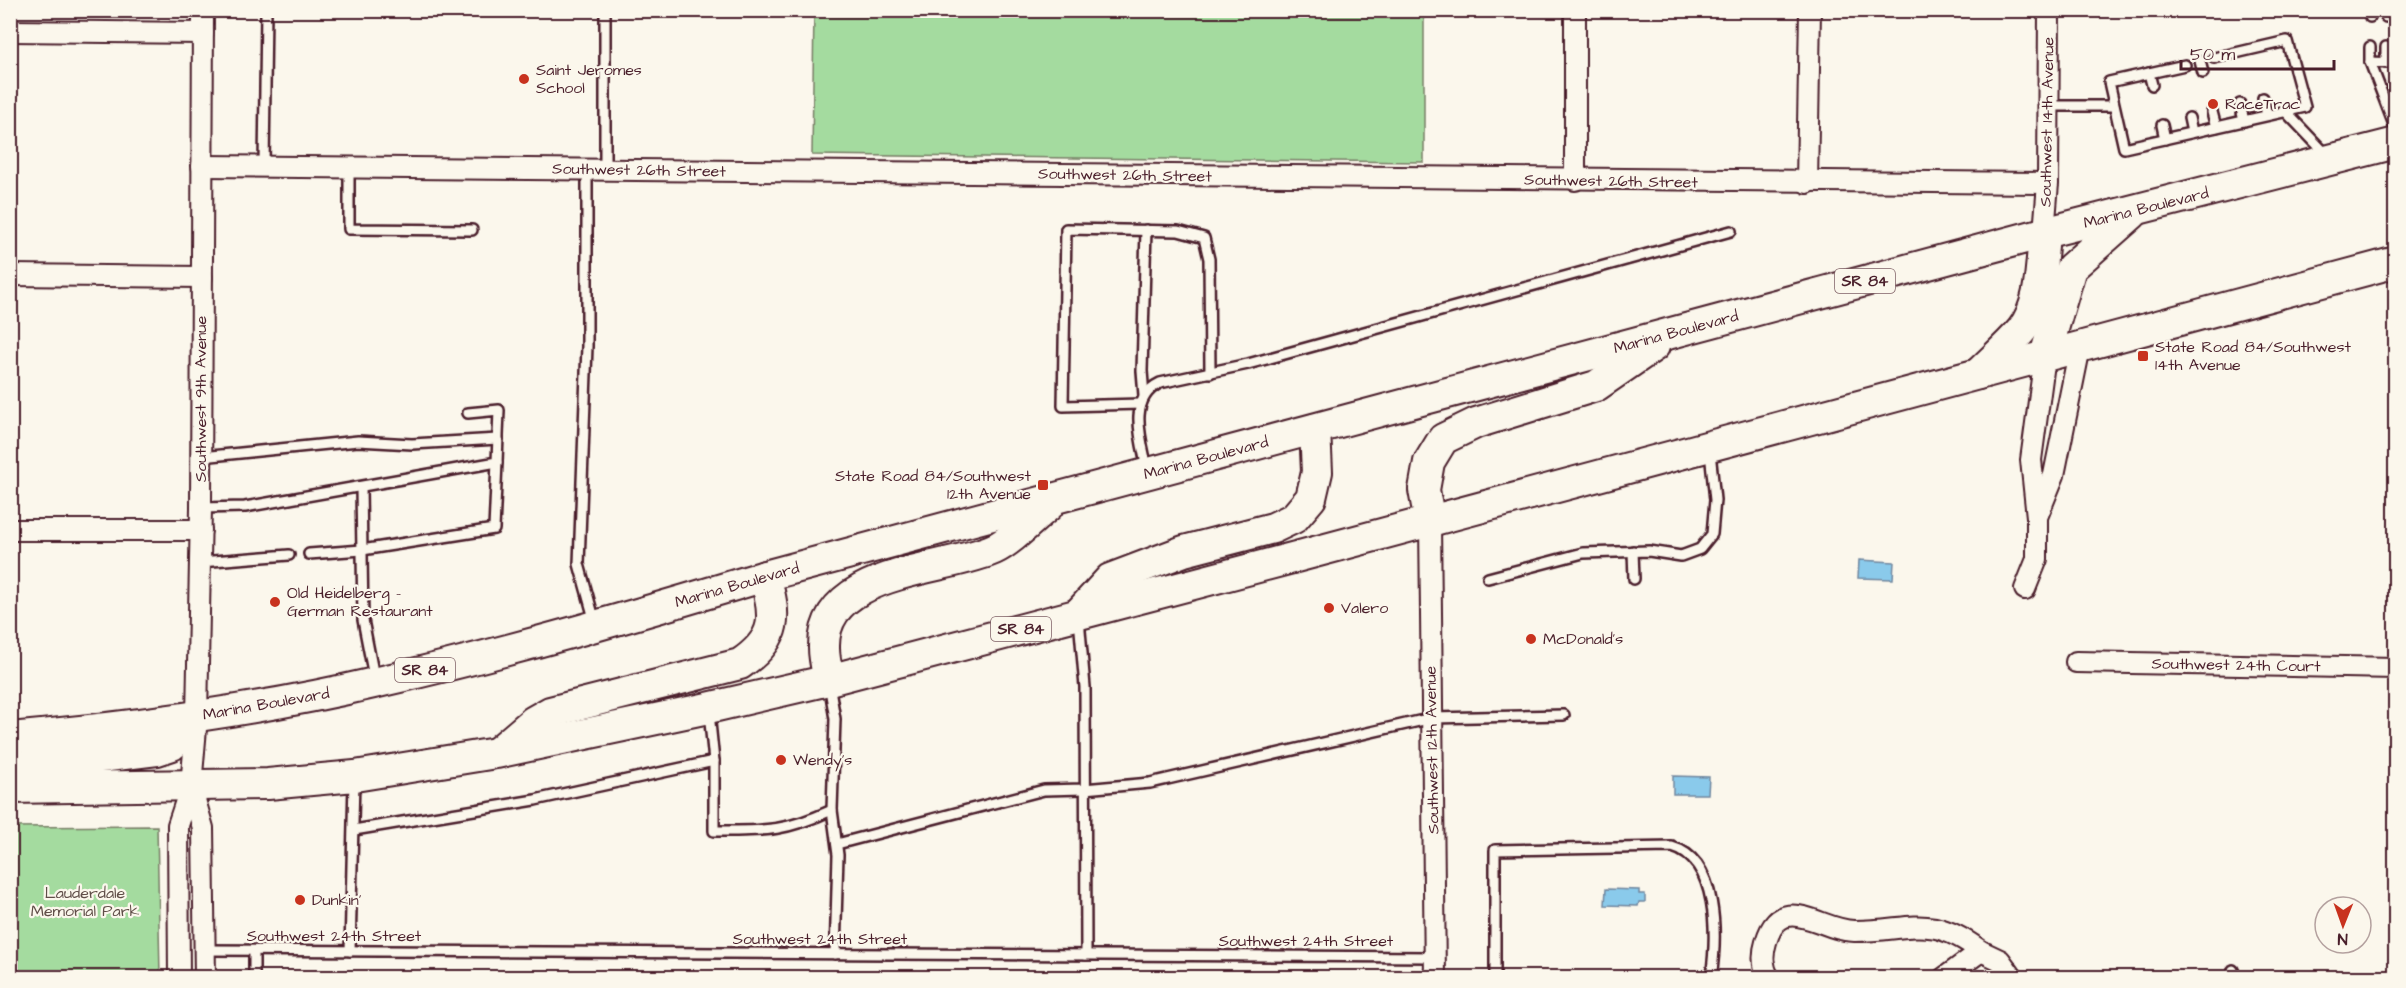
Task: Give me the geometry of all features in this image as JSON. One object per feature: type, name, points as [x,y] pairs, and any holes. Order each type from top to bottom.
[{"type":"main road","name":"Marina Boulevard","points":[[10,738],[197,717],[375,683],[2044,233],[2396,143]]},
{"type":"main road","points":[[2045,356],[2071,268],[2136,210]]},
{"type":"main road","points":[[1978,374],[2023,330],[2031,314],[2037,295],[2044,233]]},
{"type":"main road","name":"SR 84","points":[[10,788],[268,784],[355,776],[496,753],[708,708],[829,680],[1430,522],[2396,262]]},
{"type":"main road","points":[[1430,522],[1424,490],[1429,462],[1443,440],[1476,423],[1596,386],[1671,334]]},
{"type":"main road","points":[[1078,614],[1110,579],[1184,551],[1273,528],[1294,518],[1311,498],[1317,472],[1315,429]]},
{"type":"main road","points":[[829,680],[824,647],[828,626],[840,604],[869,584],[995,549],[1057,498]]},
{"type":"main road","points":[[496,753],[534,721],[550,712],[740,664],[759,649],[772,624],[773,606],[765,576]]},
{"type":"main road","points":[[10,770],[17,767],[157,750],[172,745],[197,717]]},
{"type":"street","name":"Southwest 9th Avenue","points":[[179,978],[178,825],[191,786],[197,717],[201,530],[203,10]]},
{"type":"street","points":[[1575,10],[1575,180]]},
{"type":"street","points":[[1807,183],[1810,10]]},
{"type":"street","name":"Southwest 14th Avenue","points":[[2044,233],[2048,183],[2049,10]]},
{"type":"street","points":[[10,31],[202,33]]},
{"type":"street","name":"Southwest 26th Street","points":[[202,166],[1807,183],[2048,183]]},
{"type":"street","points":[[10,275],[202,277]]},
{"type":"street","points":[[2037,516],[2054,475],[2080,347]]},
{"type":"street","points":[[2025,589],[2037,559],[2037,516],[2031,460],[2045,356]]},
{"type":"street","name":"Southwest 12th Avenue","points":[[1430,522],[1435,978]]},
{"type":"street","points":[[10,530],[201,530]]},
{"type":"street","name":"Southwest 24th Court","points":[[2076,662],[2396,668]]},
{"type":"street","name":"Southwest 9th Avenue","points":[[191,786],[203,828],[206,978]]},
{"type":"street","points":[[1769,978],[1763,962],[1770,931],[1775,923],[1795,916],[1805,916],[1854,931],[1917,926],[1949,930],[1981,951],[2001,960],[2013,978]]},
{"type":"street","points":[[1944,978],[1981,951]]},
{"type":"lane","points":[[264,166],[266,10]]},
{"type":"lane","points":[[596,625],[579,564],[586,346],[605,12],[602,10]]},
{"type":"lane","points":[[2179,77],[2181,66],[2109,82],[2124,148],[2305,107],[2288,41],[2252,54],[2214,58]]},
{"type":"lane","points":[[2370,47],[2370,62],[2396,130]]},
{"type":"lane","points":[[2370,62],[2391,63],[2386,47]]},
{"type":"lane","points":[[2228,55],[2231,66]]},
{"type":"lane","points":[[2200,61],[2203,73]]},
{"type":"lane","points":[[2149,73],[2152,86]]},
{"type":"lane","points":[[2263,98],[2267,115]]},
{"type":"lane","points":[[2240,104],[2244,121]]},
{"type":"lane","points":[[2049,106],[2114,106]]},
{"type":"lane","points":[[2285,111],[2332,160]]},
{"type":"lane","points":[[2212,112],[2216,127]]},
{"type":"lane","points":[[2189,118],[2192,132]]},
{"type":"lane","points":[[2162,125],[2165,139]]},
{"type":"lane","points":[[350,167],[349,228],[472,230]]},
{"type":"lane","points":[[1210,373],[1209,259],[1204,238],[1178,231],[1066,229],[1064,406],[1142,400],[1160,383],[1210,373],[1731,231]]},
{"type":"lane","points":[[1146,230],[1142,400],[1138,421],[1149,473]]},
{"type":"lane","points":[[309,554],[362,550],[494,529],[499,410],[468,413]]},
{"type":"lane","points":[[201,457],[358,441],[412,444],[498,439]]},
{"type":"lane","points":[[1488,578],[1583,553],[1634,551],[1681,556],[1700,549],[1712,534],[1715,500],[1710,446]]},
{"type":"lane","points":[[201,508],[245,507],[497,462]]},
{"type":"lane","points":[[361,487],[363,620],[375,683]]},
{"type":"lane","points":[[1634,551],[1634,579]]},
{"type":"lane","points":[[200,562],[289,555]]},
{"type":"lane","points":[[1078,614],[1085,687],[1086,955]]},
{"type":"lane","points":[[829,680],[835,719],[832,810],[837,844],[835,954]]},
{"type":"lane","points":[[708,708],[714,761],[714,831],[774,831],[799,825],[832,810]]},
{"type":"lane","points":[[837,844],[1044,790],[1150,783],[1432,718],[1564,715]]},
{"type":"lane","points":[[354,830],[535,800],[714,761]]},
{"type":"lane","points":[[350,951],[355,776]]},
{"type":"lane","points":[[1494,978],[1495,850],[1672,847],[1687,851],[1701,867],[1713,910],[1714,954],[1711,978]]},
{"type":"lane","name":"Southwest 24th Street","points":[[205,950],[1434,957]]},
{"type":"lane","points":[[254,951],[254,978]]},
{"type":"green space","points":[[814,11],[1424,11],[1424,162],[812,155]]},
{"type":"green space","name":"Lauderdale Memorial Park","points":[[157,826],[160,977],[11,977],[11,827]]},
{"type":"water","points":[[1859,560],[1894,562],[1893,579],[1858,578]]},
{"type":"water","points":[[1673,776],[1709,777],[1708,794],[1673,794]]},
{"type":"water","points":[[1606,889],[1639,890],[1639,894],[1645,894],[1645,902],[1639,902],[1638,906],[1605,905]]},
{"type":"place","name":"Saint Jeromes School","points":[[524,79]]},
{"type":"place","name":"RaceTrac","points":[[2213,104]]},
{"type":"place","name":"State Road 84/Southwest 14th Avenue","points":[[2143,356]]},
{"type":"place","name":"State Road 84/Southwest 12th Avenue","points":[[1043,485]]},
{"type":"place","name":"Old Heidelberg - German Restaurant","points":[[275,602]]},
{"type":"place","name":"Valero","points":[[1329,608]]},
{"type":"place","name":"McDonald's","points":[[1531,639]]},
{"type":"place","name":"Wendy's","points":[[781,760]]},
{"type":"place","name":"Dunkin'","points":[[300,900]]}]
